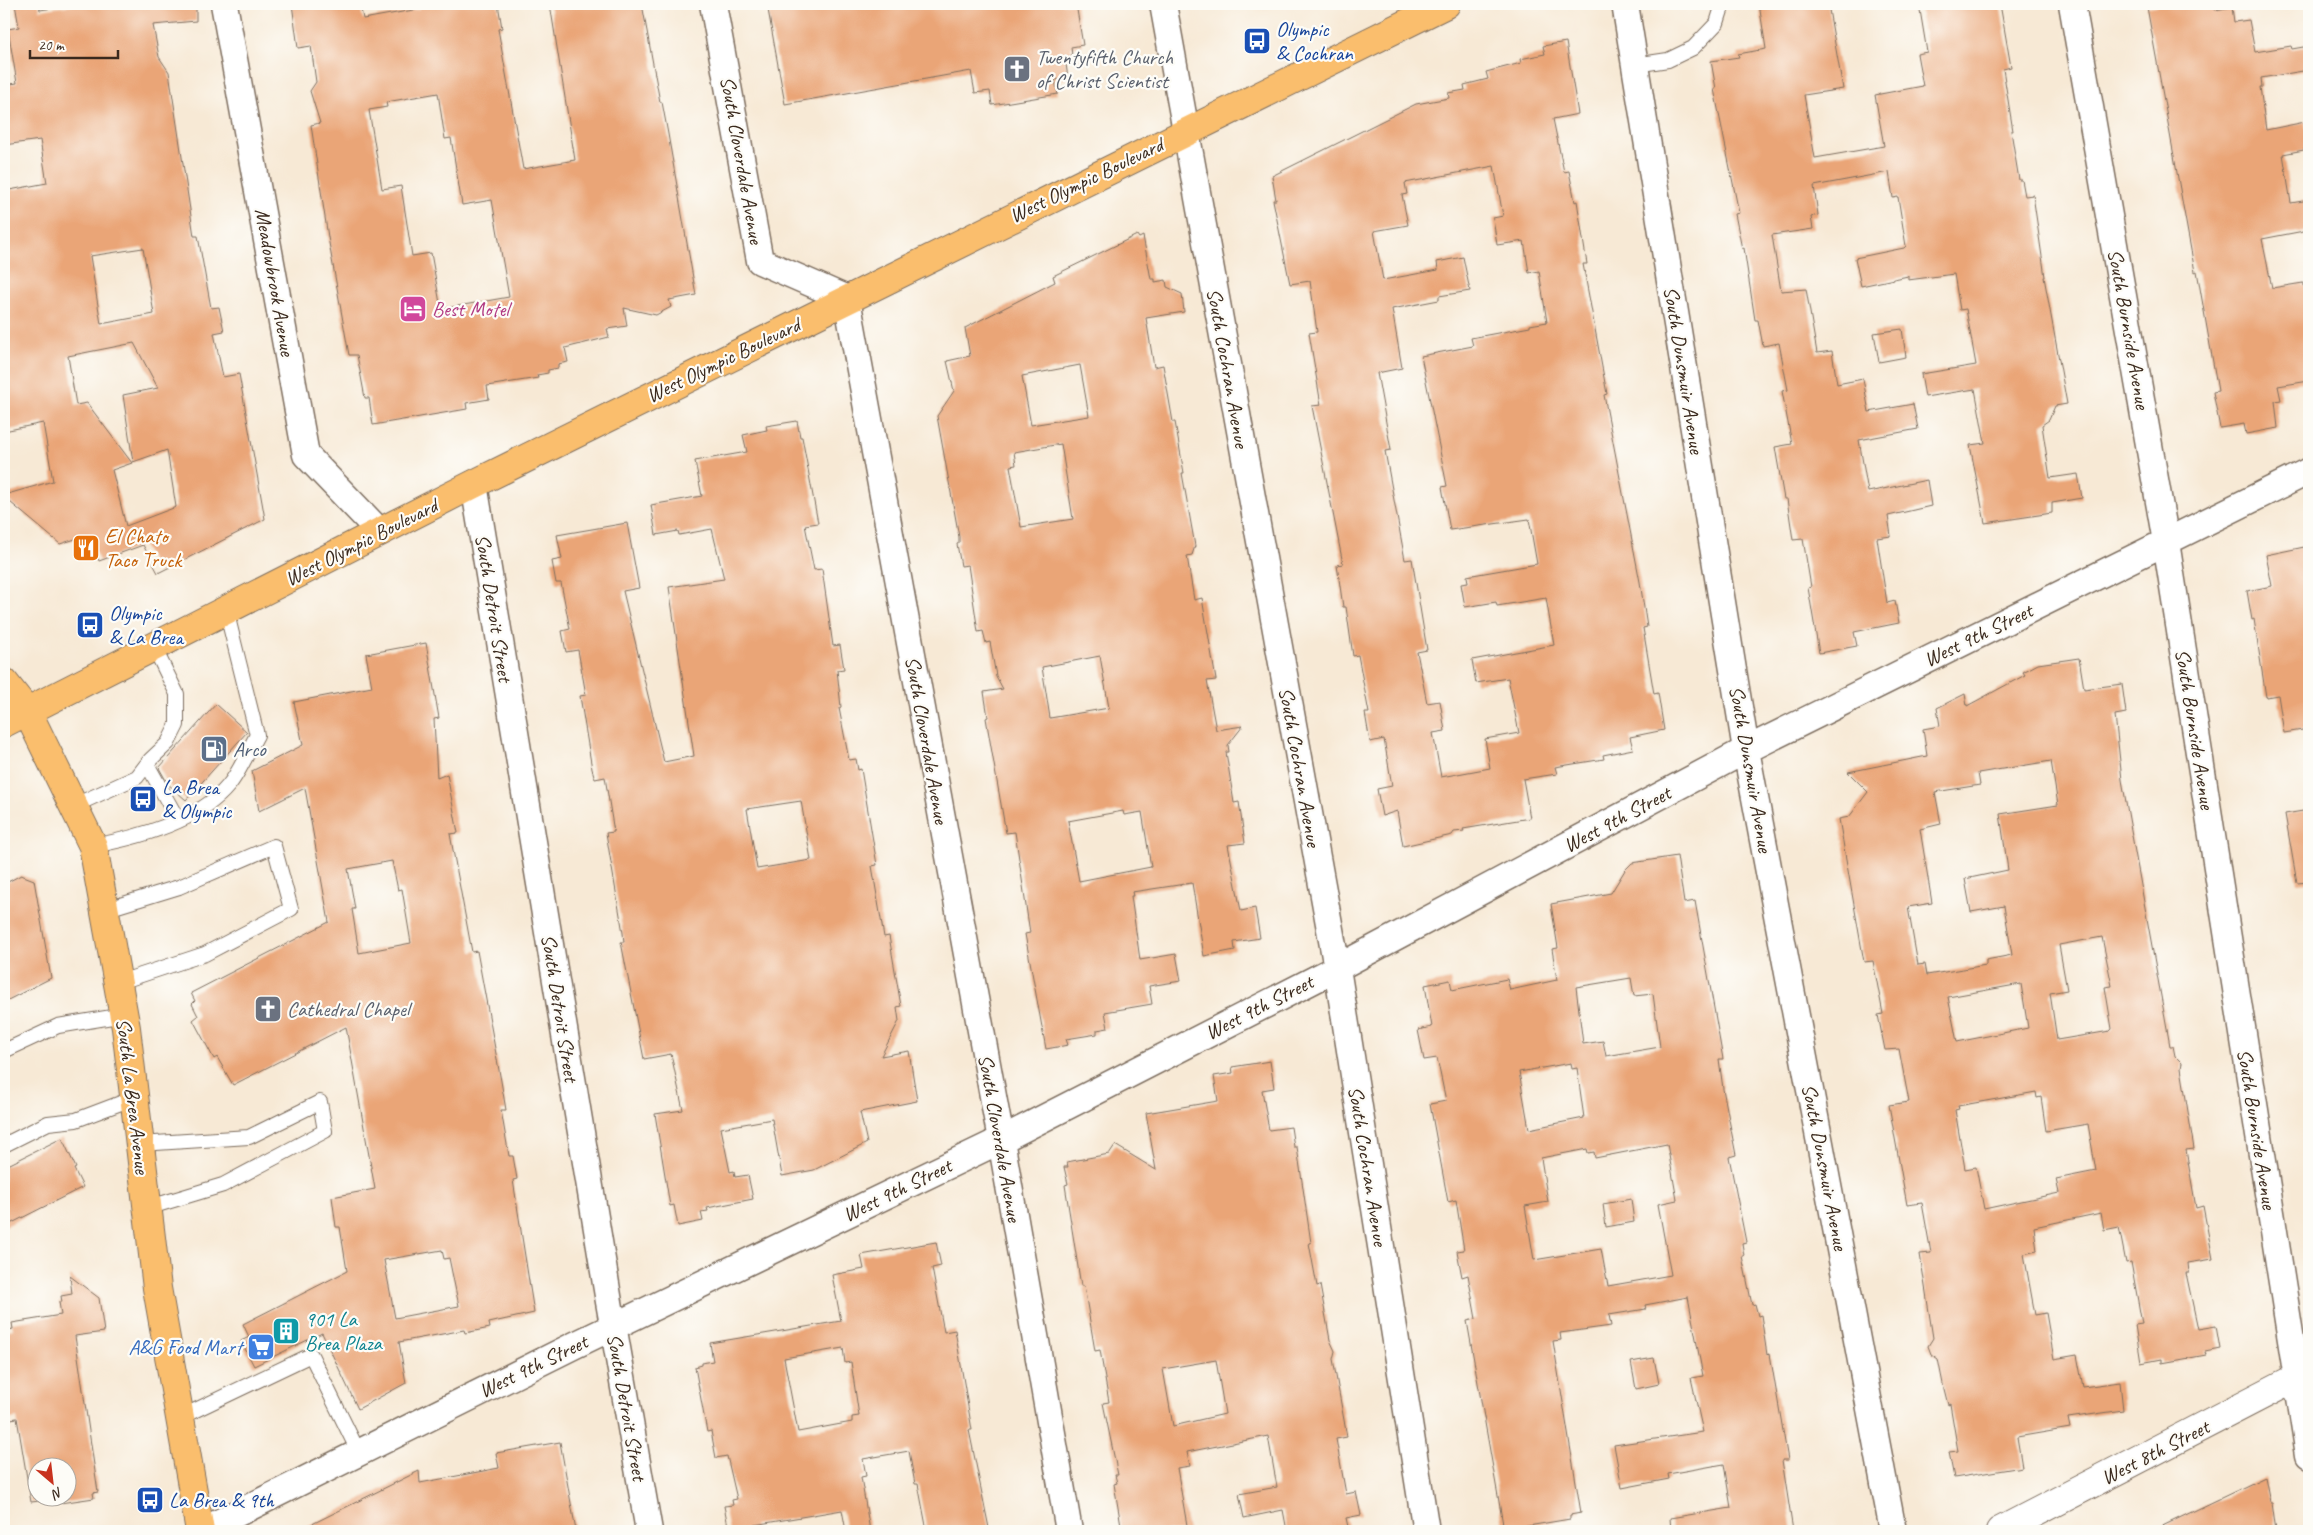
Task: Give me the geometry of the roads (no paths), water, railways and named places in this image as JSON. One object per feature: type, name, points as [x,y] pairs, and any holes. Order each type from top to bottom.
[{"type":"main road","name":"West Olympic Boulevard","points":[[15,717],[474,484],[1185,131],[1446,4]]},
{"type":"main road","name":"South La Brea Avenue","points":[[4,682],[15,717],[73,806],[93,846],[124,1016],[157,1288],[201,1531]]},
{"type":"street","name":"Meadowbrook Avenue","points":[[224,4],[306,455],[380,532]]},
{"type":"street","name":"South Cloverdale Avenue","points":[[713,4],[760,261],[847,299],[1001,1140],[1070,1531]]},
{"type":"street","name":"South Cochran Avenue","points":[[1163,4],[1337,968],[1426,1531]]},
{"type":"street","name":"South Dunsmuir Avenue","points":[[1625,4],[1746,750],[1893,1531]]},
{"type":"street","name":"South Burnside Avenue","points":[[2072,4],[2166,542],[2302,1374],[2309,1455]]},
{"type":"street","name":"West 9th Street","points":[[201,1531],[613,1327],[1001,1140],[1337,968],[1746,750],[2309,471]]},
{"type":"street","name":"South Detroit Street","points":[[474,484],[613,1327],[649,1531]]},
{"type":"street","name":"West 8th Street","points":[[2000,1531],[2302,1374]]},
{"type":"lane","points":[[1635,65],[1668,60],[1693,48],[1717,23],[1723,4]]},
{"type":"lane","points":[[93,846],[120,841],[178,820],[199,810],[228,786],[257,735],[226,610]]},
{"type":"lane","points":[[73,806],[137,777],[168,743],[177,725],[177,694],[154,647]]},
{"type":"lane","points":[[147,764],[178,820]]},
{"type":"lane","points":[[104,910],[179,887],[274,846],[291,909],[205,954],[118,983]]},
{"type":"lane","points":[[4,1051],[58,1026],[124,1016]]},
{"type":"lane","points":[[4,1145],[48,1123],[76,1120],[134,1098]]},
{"type":"lane","points":[[140,1144],[249,1137],[320,1102],[325,1131],[223,1185],[147,1208]]},
{"type":"lane","points":[[180,1418],[311,1355],[359,1452]]},
{"type":"place","name":"Olympic & Cochran","points":[[1257,41]]},
{"type":"place","name":"Twentyfifth Church of Christ Scientist","points":[[1017,69]]},
{"type":"place","name":"Best Motel","points":[[413,309]]},
{"type":"place","name":"El Chato Taco Truck","points":[[86,548]]},
{"type":"place","name":"Olympic & La Brea","points":[[90,625]]},
{"type":"place","name":"Arco","points":[[214,749]]},
{"type":"place","name":"La Brea & Olympic","points":[[143,799]]},
{"type":"place","name":"Cathedral Chapel","points":[[268,1009]]},
{"type":"place","name":"901 La Brea Plaza","points":[[286,1331]]},
{"type":"place","name":"A&G Food Mart","points":[[261,1347]]},
{"type":"place","name":"La Brea & 9th","points":[[150,1500]]}]
